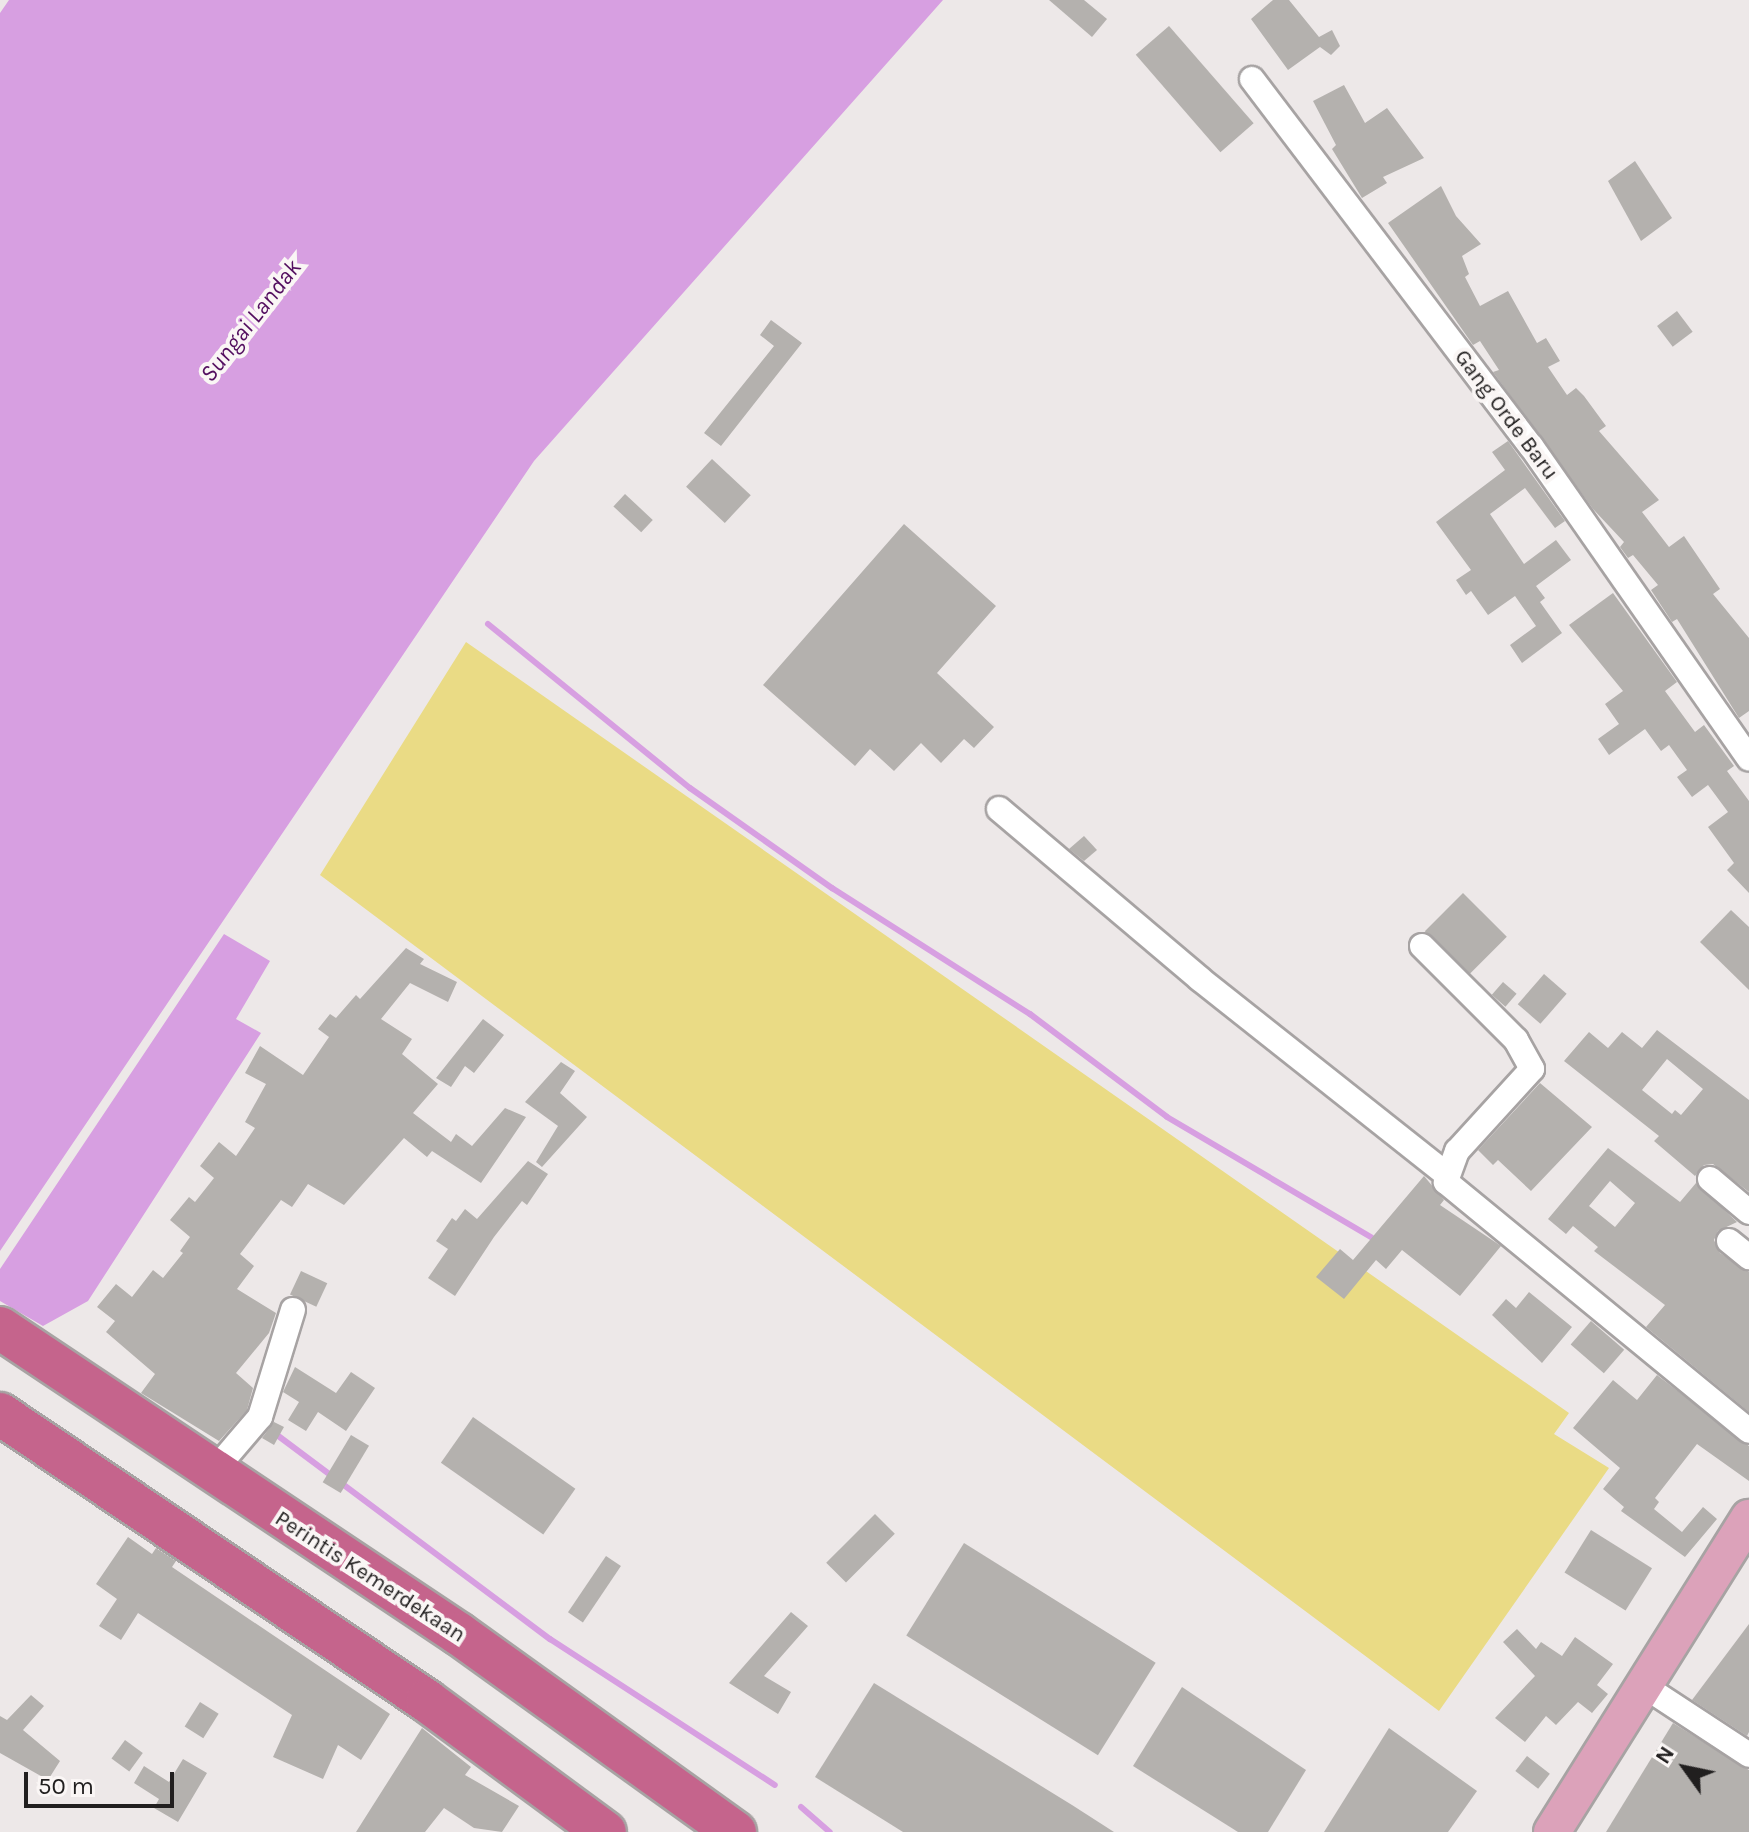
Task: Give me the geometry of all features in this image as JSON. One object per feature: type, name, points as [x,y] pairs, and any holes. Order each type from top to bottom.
[{"type":"highway","name":"Perintis Kemerdekaan","points":[[0,1328],[199,1464],[459,1634],[735,1832]]},
{"type":"highway","points":[[0,1414],[427,1701],[605,1832]]},
{"type":"main road","points":[[1552,1832],[1641,1684],[1749,1518]]},
{"type":"street","name":"Gang Orde Baru","points":[[1252,79],[1531,446],[1749,758]]},
{"type":"street","points":[[999,809],[1200,979],[1447,1175],[1454,1192],[1749,1431]]},
{"type":"street","points":[[1422,946],[1516,1040],[1532,1069],[1482,1118],[1457,1151],[1447,1175]]},
{"type":"street","points":[[1710,1179],[1749,1212]]},
{"type":"street","points":[[1729,1241],[1749,1257]]},
{"type":"street","points":[[199,1464],[260,1417],[293,1310]]},
{"type":"street","points":[[1641,1684],[1749,1755]]},
{"type":"shaded area","points":[[466,642],[1569,1413],[1554,1434],[1609,1468],[1439,1711],[320,875]]},
{"type":"water","name":"Sungai Landak","points":[[9,0],[943,0],[534,461],[0,1251],[0,13]]},
{"type":"water","points":[[224,934],[270,961],[236,1019],[261,1033],[88,1301],[43,1326],[0,1301],[0,1269]]},
{"type":"building","points":[[1049,0],[1084,0],[1107,19],[1092,37]]},
{"type":"building","points":[[1273,0],[1289,0],[1319,37],[1332,30],[1340,46],[1331,55],[1320,47],[1288,70],[1251,19]]},
{"type":"building","points":[[1169,26],[1254,123],[1220,152],[1136,55]]},
{"type":"building","points":[[1344,85],[1365,123],[1387,108],[1424,158],[1383,177],[1387,183],[1362,198],[1332,149],[1336,145],[1313,101]]},
{"type":"building","points":[[1635,161],[1672,218],[1641,241],[1608,181]]},
{"type":"building","points":[[1441,186],[1456,216],[1481,244],[1462,256],[1469,274],[1465,277],[1480,306],[1508,291],[1537,343],[1546,338],[1560,361],[1548,367],[1567,395],[1576,388],[1584,396],[1606,426],[1599,431],[1659,500],[1642,512],[1669,547],[1684,536],[1720,589],[1713,594],[1749,638],[1749,711],[1739,718],[1677,619],[1672,622],[1651,590],[1658,585],[1633,555],[1628,558],[1620,547],[1624,542],[1593,509],[1493,372],[1499,370],[1480,341],[1473,345],[1388,223]]},
{"type":"building","points":[[1677,311],[1693,332],[1673,347],[1657,326]]},
{"type":"building","points":[[771,320],[802,343],[721,446],[704,433],[774,346],[760,335]]},
{"type":"building","points":[[1508,441],[1565,521],[1555,528],[1525,488],[1490,514],[1524,564],[1556,540],[1571,560],[1536,586],[1545,598],[1540,602],[1562,633],[1522,663],[1510,645],[1536,626],[1515,596],[1488,615],[1471,591],[1466,595],[1456,580],[1471,570],[1436,522],[1505,470],[1492,452]]},
{"type":"building","points":[[712,459],[751,495],[725,523],[686,487]]},
{"type":"building","points":[[625,494],[653,520],[641,532],[613,506]]},
{"type":"building","points":[[904,524],[996,606],[937,673],[994,727],[974,748],[964,739],[941,763],[921,743],[894,771],[870,749],[855,766],[763,685]]},
{"type":"building","points":[[1613,593],[1677,682],[1665,691],[1695,732],[1704,725],[1734,766],[1727,771],[1749,801],[1749,893],[1727,870],[1734,863],[1708,827],[1728,812],[1708,785],[1692,797],[1677,777],[1687,770],[1669,745],[1661,751],[1645,729],[1609,755],[1598,739],[1619,724],[1605,704],[1623,691],[1569,625]]},
{"type":"building","points":[[1084,836],[1097,850],[1084,861],[1069,849]]},
{"type":"building","points":[[1463,893],[1507,937],[1469,975],[1425,931]]},
{"type":"building","points":[[1731,910],[1749,927],[1749,990],[1700,942]]},
{"type":"building","points":[[406,948],[424,959],[420,964],[457,982],[448,1002],[410,983],[381,1019],[412,1039],[402,1054],[438,1084],[413,1113],[451,1142],[456,1134],[472,1146],[505,1108],[526,1117],[481,1183],[432,1151],[427,1157],[404,1138],[344,1205],[308,1184],[292,1207],[281,1200],[240,1254],[254,1266],[237,1289],[276,1313],[269,1333],[236,1373],[253,1388],[247,1410],[219,1441],[141,1393],[155,1374],[106,1332],[115,1321],[97,1307],[116,1284],[132,1297],[153,1270],[163,1278],[183,1253],[180,1251],[190,1237],[170,1220],[189,1197],[195,1202],[214,1178],[200,1166],[219,1142],[236,1156],[255,1128],[245,1122],[266,1084],[245,1073],[260,1046],[303,1075],[329,1037],[318,1029],[330,1014],[336,1018],[356,995],[360,999]]},
{"type":"building","points":[[1544,974],[1567,994],[1540,1024],[1518,1004]]},
{"type":"building","points":[[1503,982],[1517,994],[1505,1007],[1492,995]]},
{"type":"building","points":[[483,1019],[504,1035],[474,1073],[465,1066],[451,1087],[436,1078]]},
{"type":"building","points":[[1657,1030],[1749,1100],[1749,1192],[1713,1164],[1704,1165],[1695,1176],[1654,1141],[1659,1136],[1564,1061],[1589,1032],[1608,1048],[1622,1032],[1642,1048]],"holes":[[[1667,1059],[1703,1089],[1681,1115],[1675,1110],[1672,1114],[1642,1090]]]},
{"type":"building","points":[[561,1062],[575,1071],[560,1093],[587,1117],[542,1167],[536,1162],[558,1126],[525,1102]]},
{"type":"building","points":[[1540,1083],[1592,1127],[1531,1191],[1498,1160],[1493,1165],[1478,1150]]},
{"type":"building","points":[[1608,1148],[1680,1202],[1696,1183],[1737,1222],[1718,1231],[1714,1240],[1720,1253],[1749,1272],[1749,1412],[1646,1327],[1665,1305],[1594,1251],[1598,1247],[1573,1226],[1566,1234],[1548,1219]],"holes":[[[1610,1181],[1635,1203],[1615,1227],[1589,1206]]]},
{"type":"building","points":[[528,1161],[548,1174],[527,1205],[522,1201],[494,1237],[455,1296],[428,1278],[448,1249],[436,1241],[452,1218],[456,1221],[465,1209],[477,1219]]},
{"type":"building","points":[[1424,1176],[1444,1200],[1440,1205],[1501,1246],[1460,1296],[1402,1250],[1386,1269],[1376,1260],[1344,1299],[1316,1277],[1340,1249],[1353,1260]]},
{"type":"building","points":[[301,1271],[327,1283],[316,1307],[290,1295]]},
{"type":"building","points":[[1529,1292],[1572,1327],[1542,1363],[1492,1315],[1506,1299],[1516,1308]]},
{"type":"building","points":[[1591,1321],[1624,1350],[1604,1373],[1571,1344]]},
{"type":"building","points":[[295,1367],[336,1393],[351,1372],[375,1388],[346,1431],[318,1412],[306,1431],[288,1420],[299,1402],[283,1392]]},
{"type":"building","points":[[1657,1375],[1749,1446],[1749,1481],[1697,1444],[1655,1498],[1659,1502],[1654,1509],[1682,1532],[1703,1507],[1717,1519],[1685,1557],[1621,1511],[1624,1507],[1603,1489],[1620,1468],[1573,1428],[1613,1380],[1637,1400]]},
{"type":"building","points":[[473,1417],[575,1489],[543,1535],[441,1463]]},
{"type":"building","points":[[274,1422],[284,1427],[274,1445],[262,1438]]},
{"type":"building","points":[[351,1435],[369,1446],[341,1493],[323,1482]]},
{"type":"building","points":[[875,1514],[895,1534],[846,1583],[826,1563]]},
{"type":"building","points":[[1591,1530],[1652,1568],[1626,1611],[1565,1572]]},
{"type":"building","points":[[128,1537],[152,1554],[156,1548],[176,1561],[172,1567],[390,1714],[361,1760],[338,1745],[323,1779],[273,1757],[292,1715],[138,1613],[121,1640],[99,1626],[117,1599],[96,1584]]},
{"type":"building","points":[[964,1543],[1156,1663],[1098,1755],[906,1635]]},
{"type":"building","points":[[606,1556],[621,1566],[583,1622],[568,1612]]},
{"type":"building","points":[[791,1612],[808,1626],[764,1676],[791,1692],[778,1714],[729,1683]]},
{"type":"building","points":[[1749,1624],[1749,1732],[1747,1736],[1692,1700]]},
{"type":"building","points":[[1517,1629],[1536,1649],[1541,1642],[1562,1656],[1575,1637],[1613,1664],[1597,1685],[1608,1694],[1592,1713],[1578,1702],[1556,1725],[1546,1716],[1525,1742],[1495,1718],[1535,1676],[1503,1642]]},
{"type":"building","points":[[874,1683],[1114,1832],[903,1832],[815,1777]]},
{"type":"building","points":[[1182,1687],[1306,1770],[1268,1832],[1238,1832],[1133,1766]]},
{"type":"building","points":[[31,1695],[44,1706],[23,1730],[60,1761],[48,1780],[0,1753],[0,1716],[7,1720]]},
{"type":"building","points":[[200,1702],[219,1714],[203,1738],[185,1727]]},
{"type":"building","points":[[1673,1723],[1749,1770],[1749,1832],[1606,1832]]},
{"type":"building","points":[[422,1728],[471,1767],[465,1775],[519,1806],[502,1832],[474,1828],[444,1808],[425,1832],[356,1832]]},
{"type":"building","points":[[1389,1728],[1477,1791],[1448,1832],[1324,1832]]},
{"type":"building","points":[[125,1740],[143,1753],[129,1772],[111,1759]]},
{"type":"building","points":[[1527,1756],[1550,1774],[1538,1789],[1515,1771]]},
{"type":"building","points":[[183,1759],[207,1773],[178,1822],[154,1808],[159,1799],[134,1783],[144,1766],[169,1782]]},
{"type":"waterway","points":[[488,624],[690,788],[832,888],[1030,1014],[1167,1117],[1371,1237]]},
{"type":"waterway","points":[[273,1432],[550,1639],[775,1785]]},
{"type":"waterway","points":[[801,1807],[830,1832]]}]
